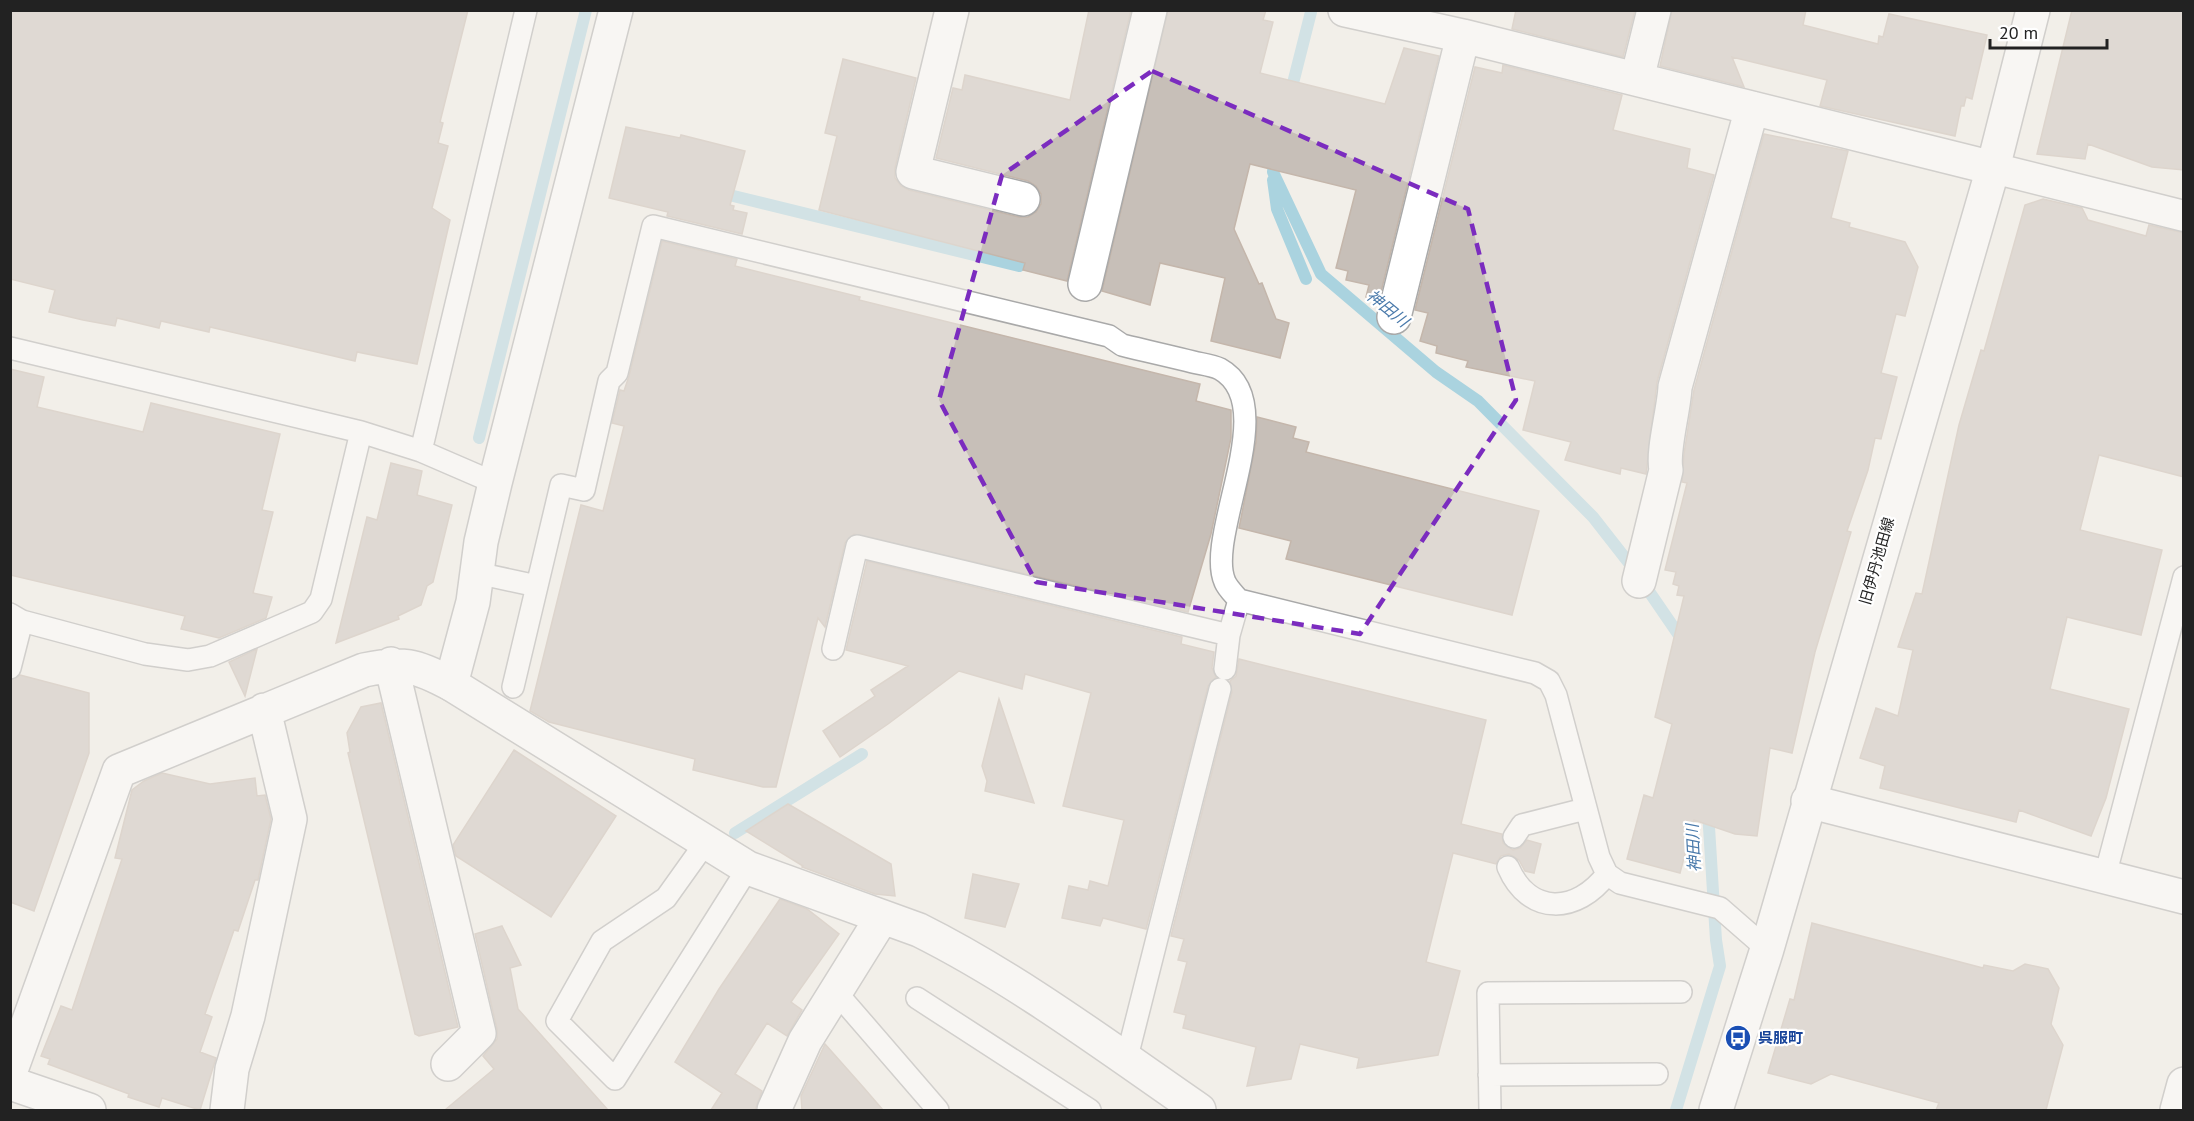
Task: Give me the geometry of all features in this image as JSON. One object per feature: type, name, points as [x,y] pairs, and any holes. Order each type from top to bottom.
[{"type":"street","points":[[451,684],[473,602],[495,483],[616,10]]},
{"type":"street","points":[[952,10],[913,172],[1023,199]]},
{"type":"street","points":[[1085,284],[1150,10]]},
{"type":"street","points":[[1345,10],[1463,36],[2184,216]]},
{"type":"street","points":[[1637,79],[1654,10]]},
{"type":"street","name":"旧伊丹池田線","points":[[1716,1110],[1767,949],[1993,168],[2033,10]]},
{"type":"street","points":[[1394,317],[1463,36]]},
{"type":"street","points":[[1640,581],[1666,470],[1664,460],[1673,417],[1676,387],[1752,108]]},
{"type":"street","points":[[391,664],[479,1033],[448,1064]]},
{"type":"street","points":[[10,1073],[119,771],[364,670],[391,664],[421,668],[451,684],[748,868],[881,919],[919,930],[970,957],[1066,1018],[1198,1110]]},
{"type":"street","points":[[227,1110],[232,1069],[257,979],[290,819],[264,710]]},
{"type":"street","points":[[1808,801],[2184,897]]},
{"type":"street","points":[[774,1110],[805,1041],[881,919]]},
{"type":"street","points":[[10,1083],[89,1110]]},
{"type":"street","points":[[2177,1110],[2184,1084]]},
{"type":"lane","points":[[421,451],[526,10]]},
{"type":"lane","points":[[513,687],[561,485],[584,490],[609,381],[617,373],[653,226],[1109,336],[1122,345],[1219,369],[1235,381],[1242,402],[1244,438],[1240,469],[1221,551],[1225,582],[1239,600],[1535,673],[1549,681],[1556,695],[1590,830],[1607,874],[1620,883],[1720,908],[1767,949]]},
{"type":"lane","points":[[10,348],[361,432],[421,451],[495,483]]},
{"type":"lane","points":[[10,668],[16,617],[145,654],[188,660],[210,656],[312,612],[321,599],[361,432]]},
{"type":"lane","points":[[833,649],[857,546],[1229,635]]},
{"type":"lane","points":[[477,573],[537,586]]},
{"type":"lane","points":[[2105,876],[2184,578]]},
{"type":"lane","points":[[1126,1061],[1222,679],[1229,635],[1239,600]]},
{"type":"lane","points":[[1514,837],[1522,825],[1585,808]]},
{"type":"lane","points":[[706,842],[666,898],[602,941],[557,1021],[615,1079],[748,868]]},
{"type":"lane","points":[[1508,867],[1522,892],[1536,900],[1556,905],[1576,900],[1594,890],[1607,874]]},
{"type":"lane","points":[[836,992],[938,1110]]},
{"type":"lane","points":[[1490,1110],[1488,993],[1681,992]]},
{"type":"lane","points":[[917,998],[1090,1110]]},
{"type":"lane","points":[[1489,1075],[1657,1074]]},
{"type":"highlighted area","points":[[1152,71],[1468,209],[1516,400],[1360,634],[1036,582],[939,400],[1002,175]]},
{"type":"building","points":[[10,10],[468,10],[440,122],[443,123],[438,143],[448,146],[432,208],[450,220],[417,364],[357,352],[355,361],[210,327],[209,332],[161,321],[159,328],[117,318],[115,326],[83,320],[49,312],[55,290],[10,279]]},
{"type":"building","points":[[1089,10],[1131,10],[1067,281],[1023,270],[1025,263],[819,210],[837,136],[825,133],[843,59],[916,78],[895,168],[895,178],[901,186],[909,190],[1019,217],[1028,217],[1036,212],[1041,204],[1041,194],[1036,186],[1028,181],[936,158],[953,88],[962,90],[965,75],[1070,100]]},
{"type":"building","points":[[1168,10],[1266,10],[1263,20],[1273,22],[1260,73],[1385,104],[1404,48],[1439,56],[1379,300],[1366,297],[1369,285],[1346,280],[1348,271],[1336,268],[1356,190],[1250,164],[1234,229],[1259,284],[1262,283],[1276,319],[1289,323],[1280,358],[1211,341],[1225,278],[1160,263],[1150,305],[1102,291]]},
{"type":"building","points":[[1516,10],[1635,10],[1623,57],[1512,29]]},
{"type":"building","points":[[1672,10],[1806,10],[1803,25],[1878,44],[1879,36],[1883,37],[1889,14],[1987,35],[1972,99],[1966,97],[1964,106],[1961,106],[1955,136],[1820,106],[1827,80],[1732,57],[1744,87],[1660,66]]},
{"type":"building","points":[[2072,10],[2184,10],[2184,170],[2152,167],[2088,144],[2085,159],[2037,154]]},
{"type":"building","points":[[1503,65],[1622,95],[1613,130],[1690,149],[1687,168],[1714,175],[1657,382],[1646,474],[1621,468],[1620,474],[1565,460],[1571,442],[1523,430],[1535,381],[1466,367],[1468,361],[1436,353],[1437,346],[1420,341],[1428,313],[1415,310],[1475,67],[1502,73]]},
{"type":"building","points":[[626,127],[680,138],[681,135],[745,151],[730,205],[734,206],[733,210],[747,213],[742,234],[667,216],[668,212],[609,198]]},
{"type":"building","points":[[1764,134],[1848,151],[1831,218],[1850,223],[1849,227],[1905,242],[1918,267],[1905,316],[1896,314],[1881,373],[1897,377],[1881,439],[1875,438],[1868,470],[1847,531],[1851,532],[1815,652],[1792,753],[1770,748],[1757,836],[1735,834],[1694,820],[1680,873],[1627,859],[1644,795],[1653,798],[1672,724],[1655,717],[1684,596],[1677,595],[1679,586],[1673,584],[1676,572],[1665,570],[1687,483],[1682,482],[1684,454],[1694,390]]},
{"type":"building","points":[[2043,199],[2082,208],[2088,220],[2146,236],[2149,225],[2184,233],[2184,477],[2099,455],[2080,530],[2162,550],[2141,635],[2067,617],[2050,689],[2129,709],[2106,798],[2091,836],[2019,810],[2016,822],[1880,788],[1885,766],[1860,758],[1876,708],[1898,716],[1913,650],[1898,647],[1916,593],[1922,594],[1959,425],[1981,350],[1984,351],[2025,205]]},
{"type":"building","points":[[662,241],[737,259],[735,266],[860,297],[859,300],[1200,384],[1196,401],[1231,410],[1231,438],[1211,534],[1188,612],[854,534],[845,543],[825,627],[818,618],[776,787],[763,787],[693,770],[695,759],[549,722],[530,711],[581,505],[603,511],[624,426],[612,423],[620,390],[624,391],[629,376]]},
{"type":"building","points":[[10,369],[44,377],[37,407],[143,432],[151,403],[280,434],[262,510],[273,512],[253,593],[272,597],[266,618],[219,638],[181,629],[185,616],[10,575]]},
{"type":"building","points":[[1257,417],[1296,427],[1293,438],[1309,442],[1306,452],[1539,511],[1512,615],[1286,559],[1291,541],[1239,528],[1256,442]]},
{"type":"building","points":[[391,463],[422,471],[417,495],[452,505],[433,582],[427,586],[421,605],[398,616],[399,619],[336,643],[367,517],[377,520]]},
{"type":"building","points":[[867,561],[1182,637],[1181,644],[1214,652],[1212,668],[1216,677],[1208,686],[1146,929],[1103,918],[1100,926],[1062,918],[1069,886],[1088,890],[1090,881],[1108,886],[1124,820],[1063,806],[1091,693],[1025,674],[1022,689],[959,671],[840,757],[823,731],[875,696],[871,690],[908,666],[846,650]]},
{"type":"building","points":[[257,649],[245,696],[229,662]]},
{"type":"building","points":[[1239,659],[1486,720],[1461,824],[1502,834],[1503,843],[1513,850],[1520,848],[1527,840],[1541,844],[1534,873],[1525,871],[1519,860],[1509,854],[1501,856],[1496,864],[1453,853],[1426,962],[1460,971],[1438,1055],[1357,1068],[1359,1058],[1300,1044],[1291,1079],[1247,1086],[1256,1047],[1183,1028],[1186,1015],[1174,1012],[1187,962],[1178,960],[1184,939],[1171,936],[1232,692],[1230,681],[1236,676]]},
{"type":"building","points":[[20,675],[89,693],[89,753],[34,911],[10,902],[10,680]]},
{"type":"building","points":[[999,699],[1034,803],[985,791],[987,781],[982,766]]},
{"type":"building","points":[[381,703],[458,1027],[419,1036],[415,1034],[348,753],[350,752],[347,733],[361,707]]},
{"type":"building","points":[[514,750],[616,816],[551,917],[456,856],[453,845]]},
{"type":"building","points":[[162,773],[210,784],[255,778],[257,796],[265,795],[271,819],[258,880],[255,880],[238,931],[234,930],[205,1014],[212,1017],[200,1052],[216,1058],[200,1110],[162,1098],[159,1107],[128,1097],[129,1094],[48,1064],[50,1059],[41,1056],[61,1006],[72,1010],[122,859],[115,858],[132,790],[144,781]]},
{"type":"building","points":[[788,804],[891,864],[895,896],[875,894],[802,867],[746,831]]},
{"type":"building","points":[[973,874],[1019,884],[1005,927],[965,918]]},
{"type":"building","points":[[780,899],[807,909],[839,934],[791,1002],[802,1010],[787,1036],[767,1023],[735,1074],[762,1091],[755,1110],[711,1110],[722,1093],[675,1062],[719,989]]},
{"type":"building","points":[[1812,923],[1983,968],[1984,965],[2013,971],[2025,964],[2048,969],[2059,988],[2051,1024],[2063,1045],[2046,1110],[1936,1110],[1939,1103],[1831,1074],[1811,1084],[1768,1073],[1790,999],[1794,1000]]},
{"type":"building","points":[[502,926],[521,965],[510,968],[518,1009],[608,1110],[445,1110],[494,1069],[483,1056],[497,1039],[497,1029],[475,934]]},
{"type":"building","points":[[825,1044],[883,1110],[802,1110],[801,1096]]},
{"type":"waterway","points":[[479,438],[586,10]]},
{"type":"waterway","name":"神田川","points":[[1290,95],[1311,12]]},
{"type":"waterway","name":"神田川","points":[[1275,156],[1273,172],[1321,274],[1436,372],[1478,401],[1593,517],[1629,563]]},
{"type":"waterway","points":[[1273,180],[1277,209],[1306,279]]},
{"type":"waterway","points":[[717,192],[1019,266]]},
{"type":"waterway","name":"神田川","points":[[1648,590],[1685,644]]},
{"type":"waterway","points":[[735,833],[862,754]]},
{"type":"waterway","name":"神田川","points":[[1676,1110],[1720,966],[1716,940],[1708,811]]},
{"type":"place","name":"呉服町","points":[[1738,1038]]}]
